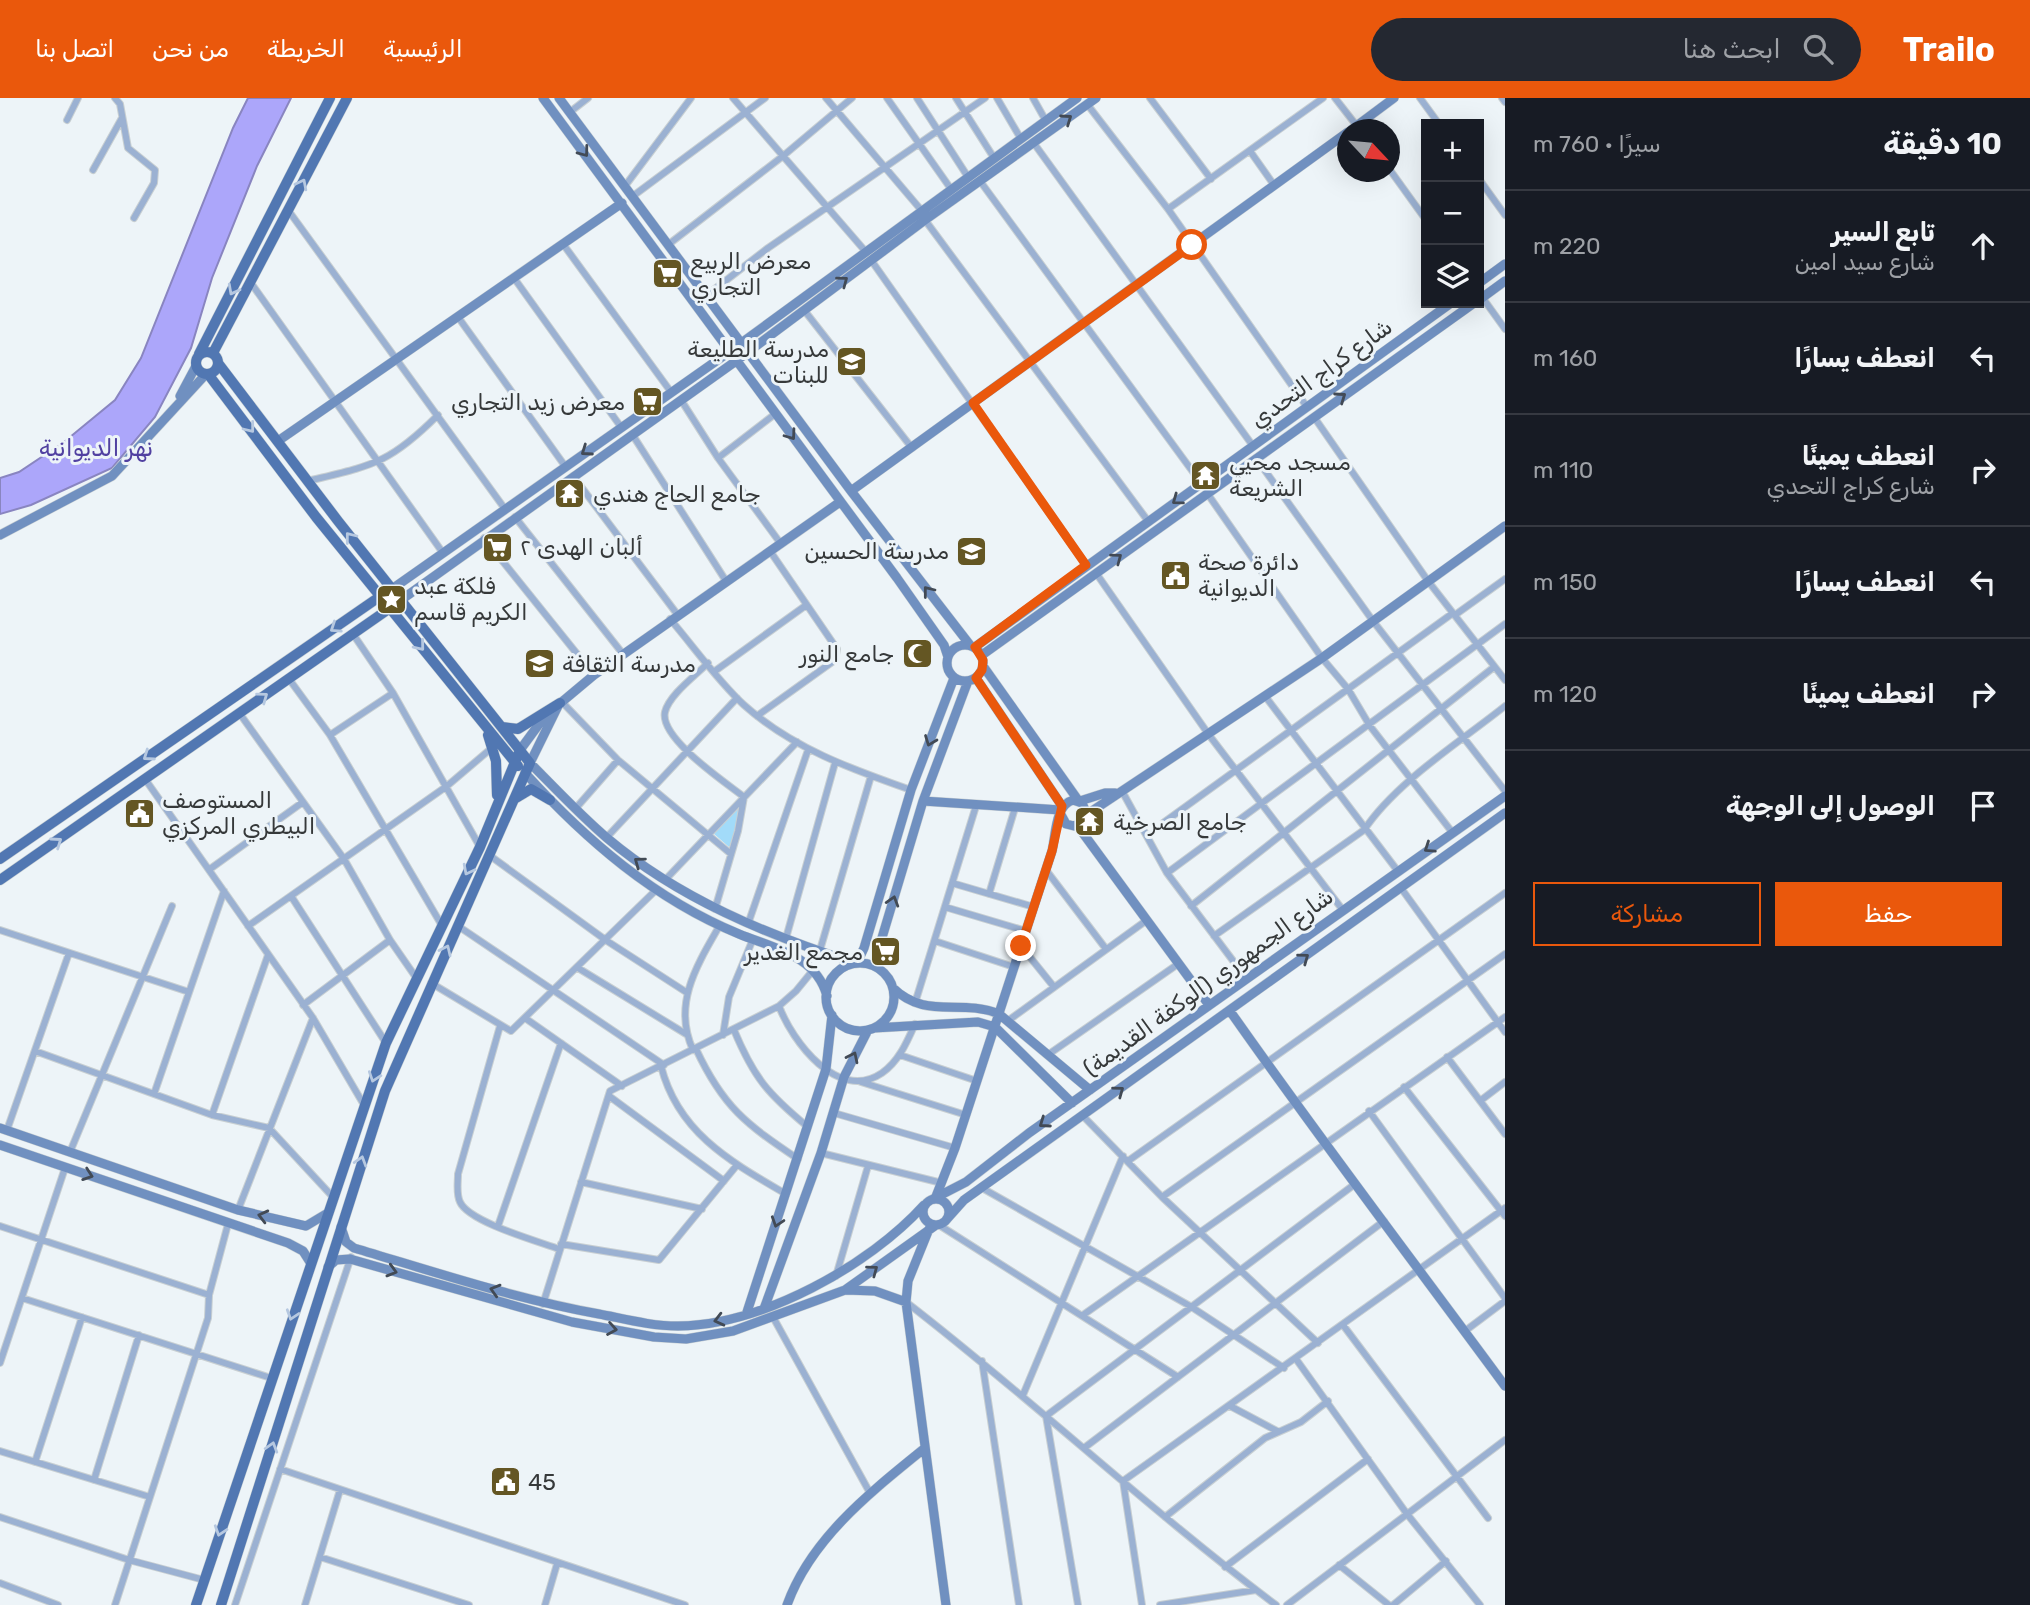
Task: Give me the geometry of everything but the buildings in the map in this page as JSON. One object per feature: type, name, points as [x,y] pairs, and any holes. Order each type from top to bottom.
[{"type":"main road","points":[[176,404],[330,98]]},
{"type":"main road","points":[[213,353],[346,98]]},
{"type":"main road","points":[[543,98],[944,645],[948,657],[947,668],[954,678]]},
{"type":"main road","points":[[559,98],[852,492],[972,646],[982,655],[983,666],[1079,801],[1086,815]]},
{"type":"main road","points":[[0,880],[240,714],[749,352],[923,215],[951,189],[1077,98]]},
{"type":"main road","points":[[923,215],[980,181],[1096,98]]},
{"type":"main road","points":[[1367,119],[1395,98]]},
{"type":"main road","points":[[324,110],[336,117]]},
{"type":"main road","points":[[852,492],[1337,141]]},
{"type":"main road","points":[[278,441],[622,203]]},
{"type":"main road","points":[[0,859],[869,256]]},
{"type":"main road","points":[[250,257],[261,263]]},
{"type":"main road","points":[[1484,279],[1505,264]]},
{"type":"main road","points":[[1484,296],[1505,281]]},
{"type":"main road","name":"شارع كراج التحدي","points":[[972,646],[1444,308]]},
{"type":"main road","points":[[982,655],[1467,308]]},
{"type":"main road","points":[[200,354],[213,353]]},
{"type":"main road","points":[[213,353],[308,481],[520,750],[527,768],[550,800],[597,846],[656,890],[720,925],[814,968],[827,996],[832,1015],[826,1069],[747,1312]]},
{"type":"main road","points":[[0,535],[112,476],[136,453],[176,404],[207,374],[215,370],[218,363]]},
{"type":"main road","points":[[196,366],[207,374],[380,597],[484,725],[496,745],[514,762],[527,768],[607,837],[664,880],[748,924],[856,963],[876,967],[887,975],[893,988],[894,1001],[890,1014],[871,1029],[844,1077],[821,1153],[765,1306]]},
{"type":"main road","points":[[196,1605],[303,1281],[386,1043],[480,847],[520,750],[536,727],[594,675],[674,616],[840,502]]},
{"type":"main road","points":[[1052,851],[1086,815],[1322,658],[1505,526]]},
{"type":"main road","points":[[948,657],[954,648],[972,646]]},
{"type":"main road","points":[[876,967],[878,951],[923,801],[972,679],[983,666]]},
{"type":"main road","points":[[954,678],[972,679]]},
{"type":"main road","points":[[827,996],[833,976],[844,967],[856,963],[864,947],[911,790],[954,678]]},
{"type":"main road","points":[[972,679],[1061,810],[1063,821],[1075,825],[1209,1005]]},
{"type":"main road","points":[[499,725],[508,730],[518,729],[561,702]]},
{"type":"main road","points":[[220,1605],[385,1090],[527,768],[561,702]]},
{"type":"main road","points":[[493,816],[498,788],[496,745]]},
{"type":"main road","points":[[511,804],[519,794],[531,789],[550,800]]},
{"type":"main road","points":[[936,1224],[923,1215],[942,1183],[955,1149],[1052,851],[1061,810],[1069,800],[1079,801],[1119,792]]},
{"type":"main road","name":"شارع الجمهوري (الوكفة القديمة)","points":[[932,1200],[966,1182],[1505,793]]},
{"type":"main road","points":[[923,801],[1061,810]]},
{"type":"main road","name":"شارع الجمهوري (الوكفة القديمة)","points":[[845,1290],[936,1224],[964,1200],[1505,813]]},
{"type":"main road","points":[[1260,968],[1271,982]]},
{"type":"main road","points":[[893,988],[914,1005],[986,1009],[999,1014],[1090,1090]]},
{"type":"main road","points":[[1230,1012],[1324,1144],[1385,1221],[1505,1386]]},
{"type":"main road","points":[[832,1015],[848,1028],[978,1022],[995,1027],[1072,1103]]},
{"type":"main road","points":[[1192,1017],[1202,1031]]},
{"type":"main road","points":[[4,1129],[238,1210],[306,1226],[326,1214]]},
{"type":"main road","points":[[29,1155],[35,1140]]},
{"type":"main road","points":[[0,1145],[296,1246],[310,1262]]},
{"type":"main road","points":[[333,1193],[338,1186],[345,1186],[351,1195]]},
{"type":"main road","points":[[341,1227],[346,1242],[354,1248],[543,1304],[676,1326],[710,1322],[747,1312],[836,1278],[895,1234],[932,1200]]},
{"type":"main road","points":[[932,1200],[946,1204],[908,1281],[906,1302],[946,1605]]},
{"type":"main road","points":[[328,1267],[336,1260],[350,1259],[532,1312],[654,1337],[710,1336],[773,1317],[845,1290],[875,1291],[906,1302]]},
{"type":"main road","points":[[303,1281],[310,1290],[323,1285]]},
{"type":"main road","points":[[787,1605],[814,1553],[870,1493],[925,1448]]},
{"type":"street","points":[[67,120],[78,98]]},
{"type":"street","points":[[115,98],[123,116],[131,153],[155,170],[154,183],[134,219]]},
{"type":"street","points":[[570,112],[588,98]]},
{"type":"street","points":[[625,186],[691,98]]},
{"type":"street","points":[[733,98],[869,256],[1086,565]]},
{"type":"street","points":[[633,196],[765,98]]},
{"type":"street","points":[[826,98],[887,167],[1148,521]]},
{"type":"street","points":[[668,244],[783,156],[852,98]]},
{"type":"street","points":[[887,98],[951,189]]},
{"type":"street","points":[[917,98],[968,177]]},
{"type":"street","points":[[956,98],[994,158]]},
{"type":"street","points":[[707,295],[826,208],[985,98]]},
{"type":"street","points":[[997,98],[1021,139]]},
{"type":"street","points":[[1033,98],[1046,121]]},
{"type":"street","points":[[1150,98],[1211,179]]},
{"type":"street","points":[[1168,209],[1323,98]]},
{"type":"street","points":[[1335,98],[1348,119]]},
{"type":"street","points":[[1420,98],[1435,119]]},
{"type":"street","points":[[1502,98],[1505,102]]},
{"type":"street","points":[[1087,104],[1168,209],[1307,407]]},
{"type":"street","points":[[93,170],[123,116]]},
{"type":"street","points":[[1033,142],[1253,446]]},
{"type":"street","points":[[1250,151],[1274,185]]},
{"type":"street","points":[[980,181],[1201,483]]},
{"type":"street","points":[[1399,182],[1421,213]]},
{"type":"street","points":[[1481,182],[1505,215]]},
{"type":"street","points":[[288,210],[505,509]]},
{"type":"street","points":[[563,244],[671,392]]},
{"type":"street","points":[[514,278],[621,427]]},
{"type":"street","points":[[251,283],[443,553]]},
{"type":"street","points":[[1484,306],[1505,328]]},
{"type":"street","points":[[804,310],[912,448]]},
{"type":"street","points":[[458,317],[565,466]]},
{"type":"street","points":[[681,400],[718,458],[780,544]]},
{"type":"street","points":[[718,458],[775,414]]},
{"type":"street","points":[[308,481],[380,463],[406,446],[438,415]]},
{"type":"street","points":[[1314,416],[1428,581],[1505,680]]},
{"type":"street","points":[[632,434],[726,580]]},
{"type":"street","points":[[1256,458],[1373,621],[1505,793]]},
{"type":"street","points":[[573,476],[708,663],[737,698],[757,716],[808,750],[835,763],[911,790]]},
{"type":"street","points":[[1207,493],[1322,658],[1348,689],[1388,751],[1452,832]]},
{"type":"street","points":[[515,517],[623,654]]},
{"type":"street","points":[[484,538],[594,675]]},
{"type":"street","points":[[757,716],[835,660],[838,655],[837,649],[769,551]]},
{"type":"street","points":[[1096,573],[1236,772],[1342,909]]},
{"type":"street","points":[[1163,823],[1505,579]]},
{"type":"street","points":[[715,671],[805,606]]},
{"type":"street","points":[[1167,873],[1370,726],[1421,683],[1505,624]]},
{"type":"street","points":[[353,634],[393,693],[480,847]]},
{"type":"street","points":[[708,663],[668,704],[665,712],[666,727],[688,752],[744,797]]},
{"type":"street","points":[[1191,906],[1441,709],[1496,669],[1505,667]]},
{"type":"street","points":[[289,678],[330,734],[441,924]]},
{"type":"street","points":[[330,734],[393,693]]},
{"type":"street","points":[[1265,696],[1364,830],[1397,870]]},
{"type":"street","points":[[607,837],[737,698]]},
{"type":"street","points":[[561,702],[618,760],[731,854]]},
{"type":"street","points":[[1214,936],[1364,830],[1375,813],[1505,706]]},
{"type":"street","points":[[240,714],[344,859],[390,940],[417,978]]},
{"type":"street","points":[[664,880],[797,742]]},
{"type":"street","points":[[248,926],[447,786],[496,745]]},
{"type":"street","points":[[748,924],[808,750]]},
{"type":"street","points":[[576,808],[618,760]]},
{"type":"street","points":[[786,938],[835,763]]},
{"type":"street","points":[[820,950],[871,776]]},
{"type":"street","points":[[145,779],[313,1018],[364,1105]]},
{"type":"street","points":[[1119,792],[1167,873],[1246,978]]},
{"type":"street","points":[[715,909],[744,797]]},
{"type":"street","points":[[209,869],[303,802]]},
{"type":"street","points":[[914,1005],[976,806]]},
{"type":"street","points":[[989,894],[1015,808]]},
{"type":"street","points":[[489,855],[607,941],[686,992]]},
{"type":"street","points":[[1046,870],[1106,949]]},
{"type":"street","points":[[952,884],[1034,907]]},
{"type":"street","points":[[1401,888],[1505,1032]]},
{"type":"street","points":[[431,983],[511,1031],[607,941],[656,890]]},
{"type":"street","points":[[154,1094],[224,891]]},
{"type":"street","points":[[1023,1395],[1126,1159],[1266,1064],[1505,893]]},
{"type":"street","points":[[291,896],[386,1043]]},
{"type":"street","points":[[70,1152],[172,906]]},
{"type":"street","points":[[945,907],[1026,931]]},
{"type":"street","points":[[1009,1020],[1147,920]]},
{"type":"street","points":[[685,1034],[686,992],[720,925]]},
{"type":"street","points":[[458,926],[662,1065],[668,1093],[700,1136],[737,1165],[786,1194]]},
{"type":"street","points":[[0,930],[190,992]]},
{"type":"street","points":[[723,1035],[729,997],[753,939]]},
{"type":"street","points":[[303,1004],[390,940]]},
{"type":"street","points":[[935,941],[1014,967]]},
{"type":"street","points":[[1021,946],[1054,987]]},
{"type":"street","points":[[4,1129],[69,953]]},
{"type":"street","points":[[1162,1197],[1505,954]]},
{"type":"street","points":[[212,1115],[268,955]]},
{"type":"street","points":[[1049,1054],[1178,964]]},
{"type":"street","points":[[578,968],[685,1034],[713,1086],[730,1107],[750,1126],[798,1159]]},
{"type":"street","points":[[543,1304],[610,1091],[779,1006],[796,991],[814,968]]},
{"type":"street","points":[[779,1006],[796,1042],[826,1069],[966,1115]]},
{"type":"street","points":[[1083,1315],[1505,1017]]},
{"type":"street","points":[[238,1210],[313,1018]]},
{"type":"street","points":[[525,1018],[622,1086]]},
{"type":"street","points":[[859,1081],[883,1073],[900,1055],[915,1024]]},
{"type":"street","points":[[500,1026],[458,1174],[460,1204],[474,1216],[560,1247],[659,1260],[737,1165]]},
{"type":"street","points":[[734,1030],[753,1073],[772,1097],[808,1127]]},
{"type":"street","points":[[498,1226],[561,1043]]},
{"type":"street","points":[[35,1051],[212,1115],[268,1128],[333,1193]]},
{"type":"street","points":[[900,1055],[977,1082]]},
{"type":"street","points":[[1447,1057],[1505,1134]]},
{"type":"street","points":[[1480,1101],[1505,1082]]},
{"type":"street","points":[[1123,1481],[1504,1211],[1404,1087]]},
{"type":"street","points":[[609,1096],[724,1181]]},
{"type":"street","points":[[1369,1111],[1505,1300],[1465,1331]]},
{"type":"street","points":[[834,1113],[955,1149]]},
{"type":"street","points":[[1083,1116],[1162,1197],[1318,1343]]},
{"type":"street","points":[[821,1153],[942,1183]]},
{"type":"street","points":[[836,1278],[868,1166]]},
{"type":"street","points":[[0,1363],[65,1168]]},
{"type":"street","points":[[581,1182],[702,1209]]},
{"type":"street","points":[[1046,1416],[1355,1184]]},
{"type":"street","points":[[982,1188],[1140,1276],[1283,1368]]},
{"type":"street","points":[[1084,1448],[1385,1221]]},
{"type":"street","points":[[115,1605],[208,1318],[209,1295],[228,1224]]},
{"type":"street","points":[[936,1224],[1178,1377]]},
{"type":"street","points":[[0,1226],[209,1295]]},
{"type":"street","points":[[235,1605],[354,1248]]},
{"type":"street","points":[[22,1298],[271,1378]]},
{"type":"street","points":[[906,1302],[982,1361],[1165,1517],[1273,1604]]},
{"type":"street","points":[[35,1462],[82,1317]]},
{"type":"street","points":[[773,1317],[870,1493]]},
{"type":"street","points":[[1343,1325],[1488,1518]]},
{"type":"street","points":[[94,1480],[139,1335]]},
{"type":"street","points":[[1296,1359],[1407,1514],[1480,1605]]},
{"type":"street","points":[[982,1361],[1019,1605]]},
{"type":"street","points":[[1165,1517],[1277,1431],[1301,1422],[1328,1401]]},
{"type":"street","points":[[1230,1406],[1277,1431]]},
{"type":"street","points":[[1046,1416],[1078,1605]]},
{"type":"street","points":[[1287,1605],[1505,1440]]},
{"type":"street","points":[[0,1451],[150,1497]]},
{"type":"street","points":[[1225,1567],[1368,1459]]},
{"type":"street","points":[[280,1469],[685,1605]]},
{"type":"street","points":[[1123,1481],[1142,1605]]},
{"type":"street","points":[[305,1605],[340,1490]]},
{"type":"street","points":[[0,1517],[129,1560],[204,1580]]},
{"type":"street","points":[[320,1557],[469,1605]]},
{"type":"street","points":[[1339,1566],[1391,1605],[1446,1561]]},
{"type":"street","points":[[545,1605],[557,1564]]},
{"type":"street","points":[[0,1583],[58,1605]]},
{"type":"street","points":[[1160,1605],[1209,1601],[1256,1590]]},
{"type":"shaded area","points":[[740,805],[733,842],[729,847],[713,833]]},
{"type":"water","name":"نهر الديوانية","points":[[248,98],[291,98],[257,166],[212,278],[191,348],[155,417],[112,468],[31,505],[0,514],[0,478],[19,472],[64,442],[115,400],[141,358],[233,128]]},
{"type":"place","name":"معرض الربيع التجاري","points":[[668,274]]},
{"type":"place","name":"مدرسة الطليعة للبنات","points":[[852,362]]},
{"type":"place","name":"معرض زيد التجاري","points":[[648,402]]},
{"type":"place","name":"مسجد محيي الشريعة","points":[[1206,475]]},
{"type":"place","name":"جامع الحاج هندي","points":[[570,494]]},
{"type":"place","name":"ألبان الهدى ٢","points":[[497,547]]},
{"type":"place","name":"مدرسة الحسين","points":[[972,551]]},
{"type":"place","name":"دائرة صحة الديوانية","points":[[1175,575]]},
{"type":"place","name":"فلكة عبد الكريم قاسم","points":[[391,599]]},
{"type":"place","name":"جامع النور","points":[[917,654]]},
{"type":"place","name":"مدرسة الثقافة","points":[[539,664]]},
{"type":"place","name":"المستوصف البيطري المركزي","points":[[139,813]]},
{"type":"place","name":"جامع الصرخية","points":[[1090,822]]},
{"type":"place","name":"مجمع الغدير","points":[[886,952]]},
{"type":"place","name":"45","points":[[505,1482]]},
{"type":"route","points":[[1021,946],[1052,851],[1062,806],[976,678],[982,670],[983,660],[975,647],[1086,565],[973,403],[1192,245]]}]
